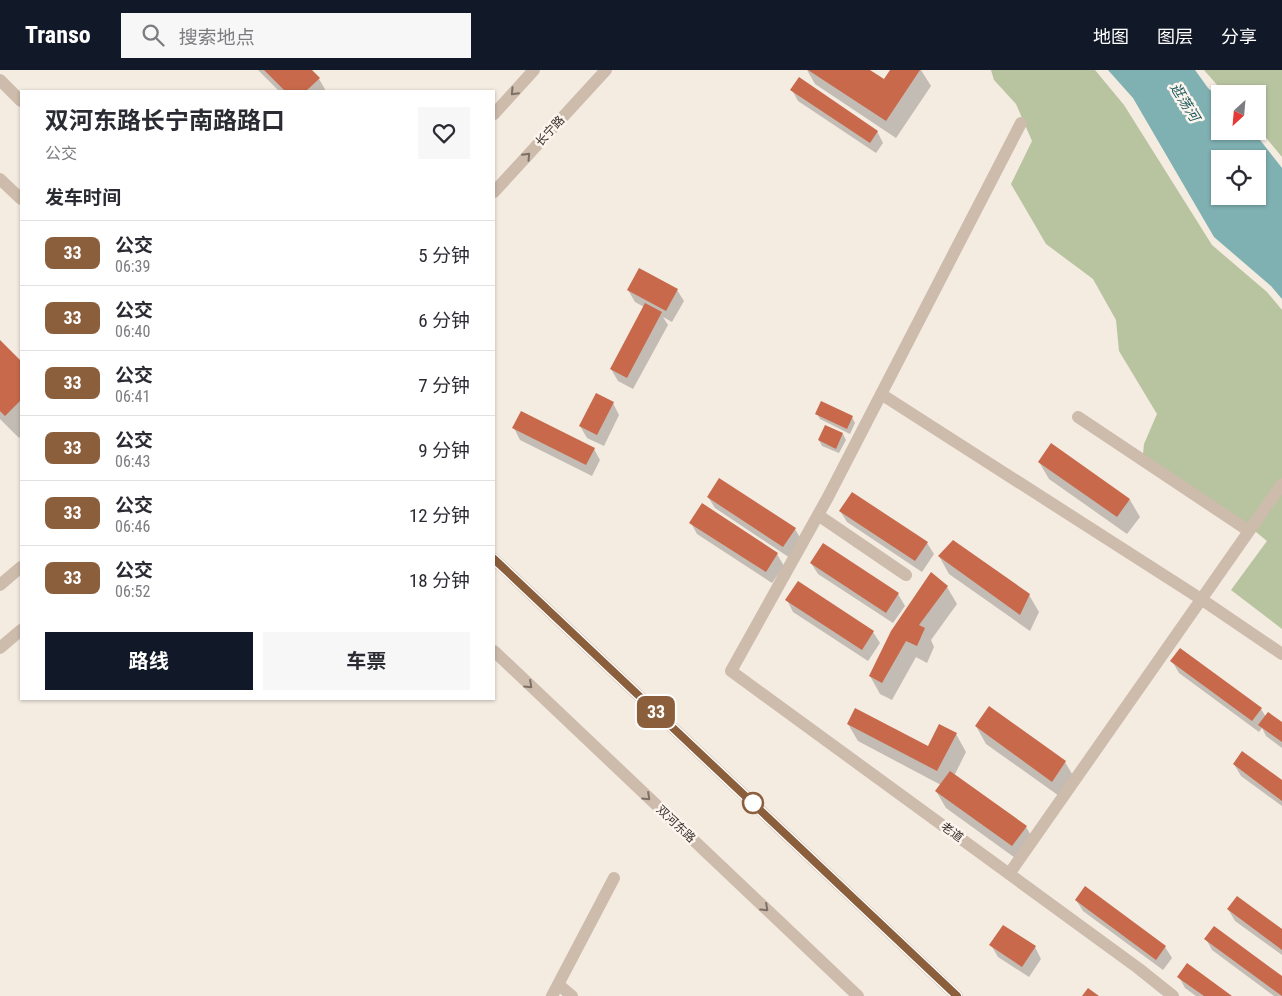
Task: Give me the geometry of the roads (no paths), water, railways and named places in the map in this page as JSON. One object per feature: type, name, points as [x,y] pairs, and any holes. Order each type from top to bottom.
[{"type":"street","points":[[495,113],[534,70]]},
{"type":"street","name":"长宁路","points":[[495,191],[606,70]]},
{"type":"street","points":[[0,80],[20,100]]},
{"type":"street","points":[[906,575],[818,515],[1021,123]]},
{"type":"street","points":[[0,178],[20,198]]},
{"type":"street","points":[[881,394],[1201,599],[1282,654]]},
{"type":"street","points":[[1078,417],[1249,531]]},
{"type":"street","points":[[1009,874],[1282,484]]},
{"type":"street","name":"老道","points":[[818,515],[731,670],[1138,968],[1172,996]]},
{"type":"street","points":[[495,560],[957,996]]},
{"type":"street","points":[[0,585],[20,568]]},
{"type":"street","points":[[0,648],[20,631]]},
{"type":"street","name":"双河东路","points":[[495,652],[858,996]]},
{"type":"street","points":[[572,996],[556,991],[614,878]]},
{"type":"water","name":"逛荡河","points":[[1108,70],[1195,70],[1211,91],[1211,140],[1260,140],[1282,168],[1282,299],[1271,286],[1214,237],[1133,98]]}]
